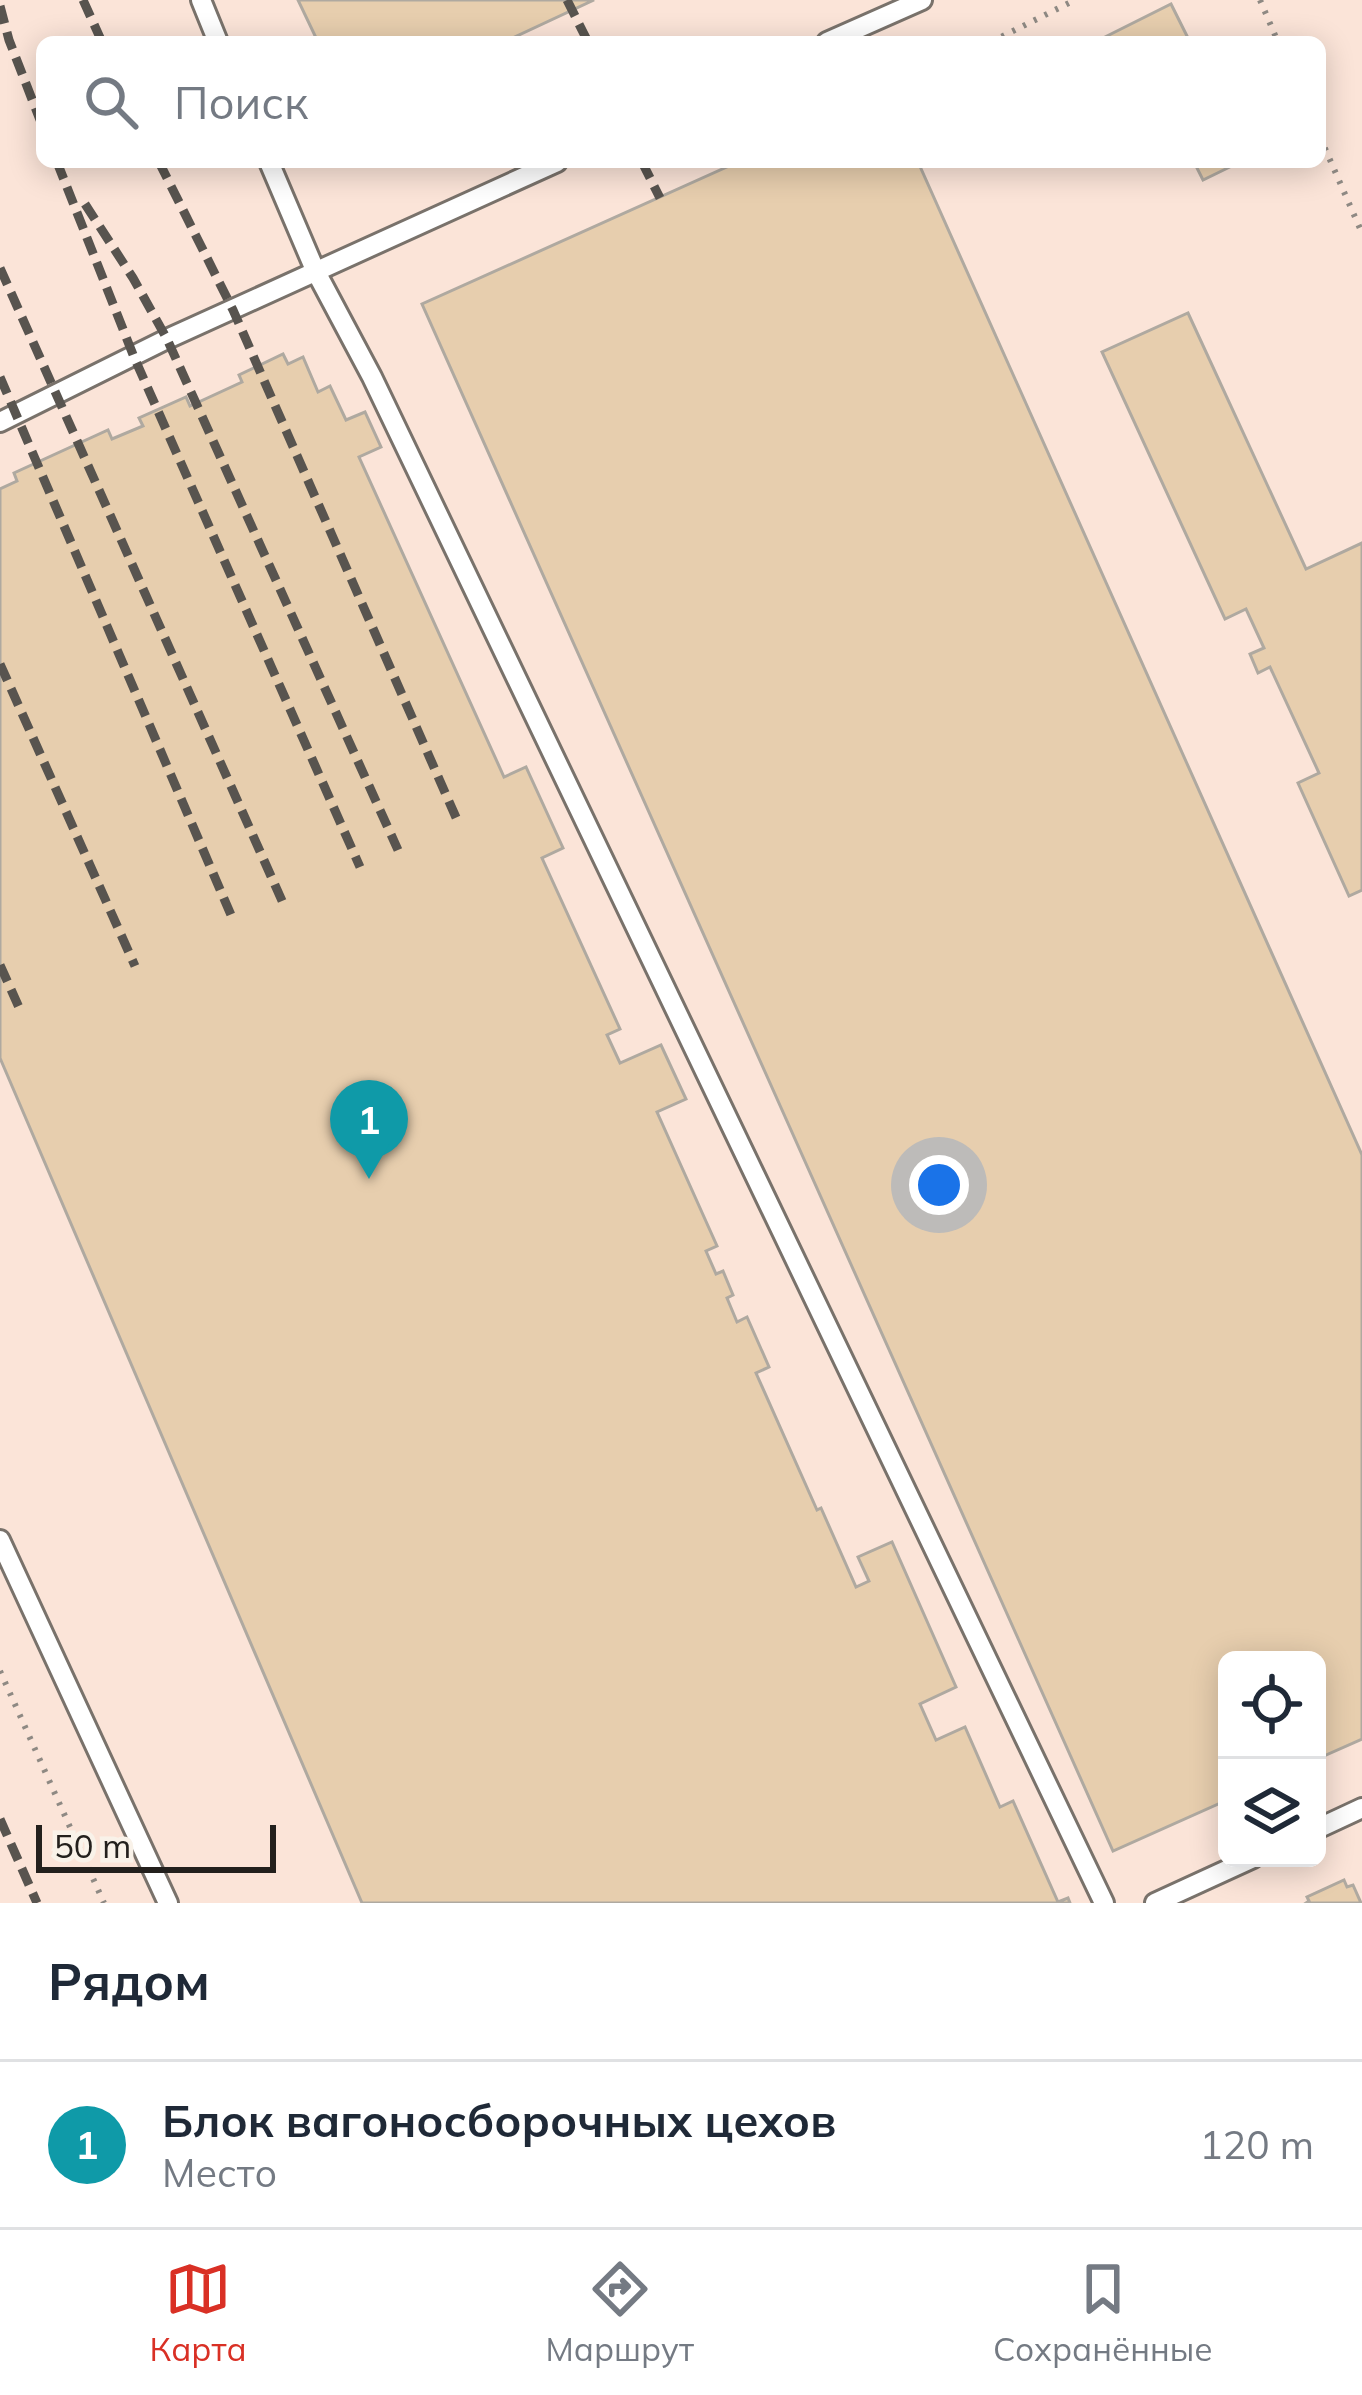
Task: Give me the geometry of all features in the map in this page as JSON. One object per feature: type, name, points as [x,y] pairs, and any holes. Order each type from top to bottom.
[{"type":"lane","points":[[200,0],[215,36]]},
{"type":"lane","points":[[841,36],[922,0]]},
{"type":"lane","points":[[272,168],[315,270],[372,377],[1104,1903]]},
{"type":"lane","points":[[0,422],[167,339],[544,168]]},
{"type":"lane","points":[[0,1540],[168,1903]]},
{"type":"lane","points":[[1326,1825],[1362,1808]]},
{"type":"lane","points":[[1155,1903],[1233,1867]]},
{"type":"path","points":[[1003,36],[1075,0]]},
{"type":"path","points":[[1260,0],[1275,36]]},
{"type":"path","points":[[1326,151],[1362,233]]},
{"type":"path","points":[[0,1671],[104,1903]]},
{"type":"shaded area","points":[[0,0],[1362,0],[1362,1903],[0,1903]]},
{"type":"building","points":[[298,0],[594,0],[517,36],[315,36]]},
{"type":"building","points":[[1171,4],[1187,36],[1107,36]]},
{"type":"building","points":[[725,168],[921,168],[1362,1155],[1362,1739],[1326,1755],[1326,1651],[1218,1651],[1218,1804],[1113,1851],[422,304]]},
{"type":"building","points":[[1197,168],[1228,168],[1203,180]]},
{"type":"building","points":[[1188,313],[1306,569],[1362,543],[1362,890],[1349,896],[1298,783],[1319,773],[1270,667],[1258,673],[1250,654],[1264,648],[1246,609],[1225,619],[1102,352]]},
{"type":"building","points":[[283,354],[288,364],[303,357],[318,392],[330,386],[346,420],[365,412],[381,447],[359,457],[504,777],[526,767],[563,848],[542,858],[620,1029],[607,1035],[620,1063],[661,1045],[686,1099],[657,1112],[717,1246],[706,1251],[716,1274],[723,1271],[737,1322],[747,1317],[769,1367],[756,1373],[856,1587],[869,1581],[858,1557],[892,1542],[956,1687],[920,1704],[936,1740],[965,1727],[1000,1807],[1013,1801],[1058,1902],[1068,1898],[1070,1903],[362,1903],[0,1058],[0,489],[17,481],[14,473],[108,430],[112,439],[143,426],[139,418],[186,397],[190,406],[242,382],[239,375]]},
{"type":"building","points":[[1344,1880],[1347,1887],[1353,1885],[1361,1903],[1306,1903],[1307,1897]]},
{"type":"railway","points":[[83,0],[99,36]]},
{"type":"railway","points":[[567,0],[585,36]]},
{"type":"railway","points":[[0,6],[36,110]]},
{"type":"railway","points":[[59,168],[134,357],[360,867]]},
{"type":"railway","points":[[162,168],[233,310],[458,822]]},
{"type":"railway","points":[[645,168],[660,198]]},
{"type":"railway","points":[[85,204],[167,339],[398,850]]},
{"type":"railway","points":[[0,268],[283,903]]},
{"type":"railway","points":[[0,377],[234,922]]},
{"type":"railway","points":[[0,664],[135,966]]},
{"type":"railway","points":[[0,965],[22,1014]]},
{"type":"railway","points":[[0,1819],[37,1903]]},
{"type":"place","name":"Блок вагоносборочных цехов","points":[[369,1179]]}]
